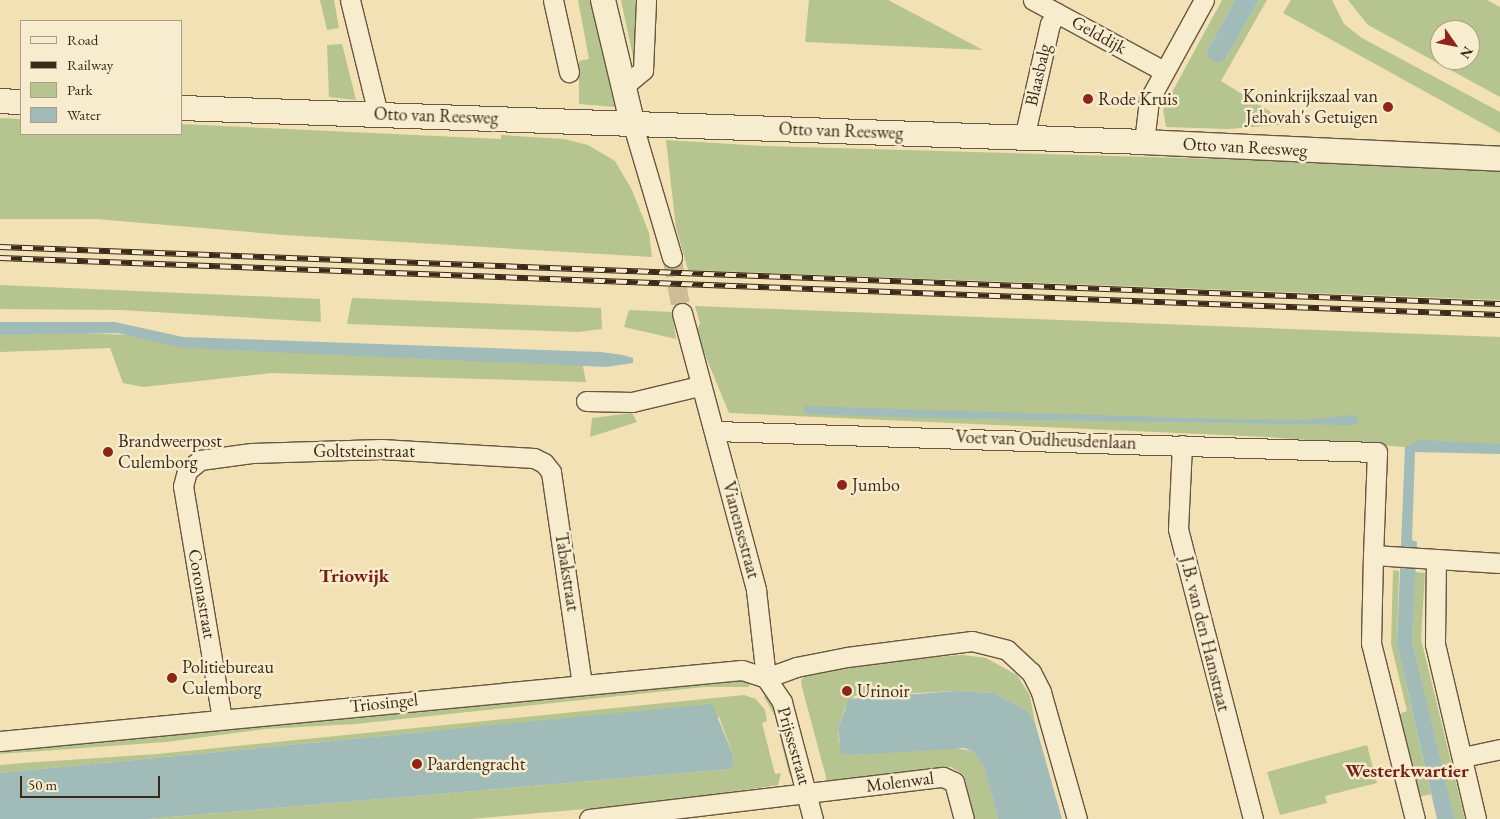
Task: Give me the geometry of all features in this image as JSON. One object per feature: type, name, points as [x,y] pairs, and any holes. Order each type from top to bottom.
[{"type":"street","points":[[350,0],[378,114]]},
{"type":"street","points":[[553,0],[569,72]]},
{"type":"street","points":[[603,0],[632,122],[672,257]]},
{"type":"street","points":[[624,86],[643,70],[646,0]]},
{"type":"street","name":"Gelddijk","points":[[1033,0],[1164,71]]},
{"type":"street","points":[[1144,142],[1149,100],[1204,0]]},
{"type":"street","name":"Blaasbalg","points":[[1024,138],[1050,24],[1057,13]]},
{"type":"street","points":[[0,101],[20,102]]},
{"type":"street","name":"Otto van Reesweg","points":[[182,108],[632,122],[1144,142],[1500,159]]},
{"type":"street","name":"Vianensestraat","points":[[682,313],[699,386],[715,430],[756,590],[766,678]]},
{"type":"street","points":[[586,401],[632,402],[699,386]]},
{"type":"street","name":"Voet van Oudheusdenlaan","points":[[715,430],[1377,452],[1380,555]]},
{"type":"street","name":"J.B. van den Hamstraat","points":[[1182,446],[1178,529],[1253,819]]},
{"type":"street","name":"Goltsteinstraat","points":[[187,471],[200,460],[209,458],[252,453],[361,449],[534,458],[544,463]]},
{"type":"street","name":"Tabakstraat","points":[[544,463],[551,472],[582,684]]},
{"type":"street","name":"Coronastraat","points":[[187,471],[183,486],[222,718]]},
{"type":"street","points":[[1415,819],[1371,643],[1380,555],[1500,563]]},
{"type":"street","points":[[1431,559],[1435,644],[1476,819]]},
{"type":"street","points":[[766,678],[796,667],[847,657],[972,641],[1007,650],[1031,672],[1041,692],[1078,819]]},
{"type":"street","name":"Triosingel","points":[[0,741],[222,718],[742,670],[766,678]]},
{"type":"street","name":"Prijssestraat","points":[[766,678],[782,702],[808,794],[813,819]]},
{"type":"street","points":[[1463,757],[1500,749]]},
{"type":"street","name":"Molenwal","points":[[808,794],[943,777],[954,782],[964,819]]},
{"type":"street","points":[[589,819],[620,818],[808,794]]},
{"type":"green space","points":[[320,0],[334,0],[339,28],[327,30]]},
{"type":"green space","points":[[578,0],[590,0],[615,107],[579,104],[579,61],[589,59]]},
{"type":"green space","points":[[621,0],[636,0],[634,61]]},
{"type":"green space","points":[[809,0],[888,0],[983,50],[805,42]]},
{"type":"green space","points":[[1222,0],[1235,0],[1207,51],[1226,58],[1259,0],[1267,0],[1221,81],[1290,124],[1228,129],[1166,127],[1163,109]]},
{"type":"green space","points":[[1291,0],[1332,0],[1344,24],[1362,38],[1500,112],[1500,133],[1283,13]]},
{"type":"green space","points":[[1348,0],[1487,0],[1500,7],[1500,97],[1450,70],[1480,70],[1480,20],[1430,20],[1430,59],[1368,25]]},
{"type":"green space","points":[[342,44],[356,100],[329,97],[327,45]]},
{"type":"green space","points":[[0,118],[20,119],[20,135],[182,135],[182,124],[501,139],[501,135],[564,139],[588,145],[615,161],[632,190],[649,233],[652,257],[284,235],[96,219],[0,219]]},
{"type":"green space","points":[[666,140],[765,146],[1500,167],[1500,300],[688,270],[676,228]]},
{"type":"green space","points":[[0,285],[320,299],[321,322],[121,310],[0,309]]},
{"type":"green space","points":[[352,298],[601,308],[602,329],[578,332],[347,324]]},
{"type":"green space","points":[[695,306],[1500,337],[1500,448],[1405,447],[1267,437],[729,413],[696,333],[700,323]]},
{"type":"green space","points":[[629,310],[672,312],[676,339],[624,327]]},
{"type":"green space","points":[[0,329],[581,356],[586,382],[272,373],[143,387],[123,383],[110,348],[0,352]]},
{"type":"green space","points":[[632,413],[637,422],[590,437],[592,418]]},
{"type":"green space","points":[[1393,570],[1399,571],[1397,644],[1431,794],[1418,797],[1396,715],[1407,711],[1391,644]]},
{"type":"green space","points":[[1415,572],[1425,573],[1421,639],[1465,819],[1455,819],[1412,640]]},
{"type":"green space","points":[[963,655],[986,658],[1017,675],[1030,696],[1035,723],[1028,711],[994,693],[956,691],[854,696],[845,708],[838,728],[839,742],[855,755],[951,747],[972,751],[984,766],[998,819],[973,819],[964,775],[951,767],[827,781],[802,687],[801,680],[807,674],[894,660]]},
{"type":"green space","points":[[727,677],[750,679],[749,687],[704,687],[355,724],[265,729],[166,742],[0,754],[0,749]]},
{"type":"green space","points":[[769,691],[798,782],[789,774],[775,716],[764,697]]},
{"type":"green space","points":[[744,695],[756,699],[765,710],[767,721],[762,723],[775,774],[781,773],[778,785],[654,803],[471,819],[147,819],[731,769],[734,757],[719,717],[434,731],[0,773],[0,765],[157,754]]},
{"type":"green space","points":[[1367,745],[1377,783],[1325,796],[1327,803],[1280,815],[1267,772]]},
{"type":"water","points":[[1235,0],[1259,0],[1226,58],[1218,63],[1208,58],[1207,51]]},
{"type":"water","points":[[0,322],[115,322],[183,337],[601,352],[633,358],[633,363],[606,367],[183,348],[117,333],[0,335]]},
{"type":"water","points":[[805,406],[1221,419],[1306,420],[1352,415],[1358,418],[1357,424],[1351,425],[930,418],[804,414]]},
{"type":"water","points":[[1419,440],[1500,444],[1500,454],[1415,452],[1412,540],[1417,542],[1412,640],[1455,819],[1437,819],[1397,644],[1405,447]]},
{"type":"water","points":[[956,691],[994,693],[1028,711],[1035,723],[1062,819],[998,819],[984,766],[972,751],[964,748],[855,755],[841,753],[838,728],[849,699]]},
{"type":"water","name":"Paardengracht","points":[[712,704],[734,757],[731,769],[147,819],[0,819],[0,773]]},
{"type":"tunnel","points":[[672,257],[682,313]]},
{"type":"railway","points":[[0,247],[1500,304]]},
{"type":"railway","points":[[0,258],[1500,315]]},
{"type":"place","name":"Rode Kruis","points":[[1088,99]]},
{"type":"place","name":"Koninkrijkszaal van Jehovah's Getuigen","points":[[1388,107]]},
{"type":"place","name":"Brandweerpost Culemborg","points":[[108,452]]},
{"type":"place","name":"Jumbo","points":[[842,485]]},
{"type":"place","name":"Politiebureau Culemborg","points":[[172,678]]},
{"type":"place","name":"Urinoir","points":[[847,691]]},
{"type":"place","name":"Paardengracht","points":[[417,764]]},
{"type":"district","name":"Triowijk","points":[[354,576]]},
{"type":"district","name":"Westerkwartier","points":[[1407,771]]}]
